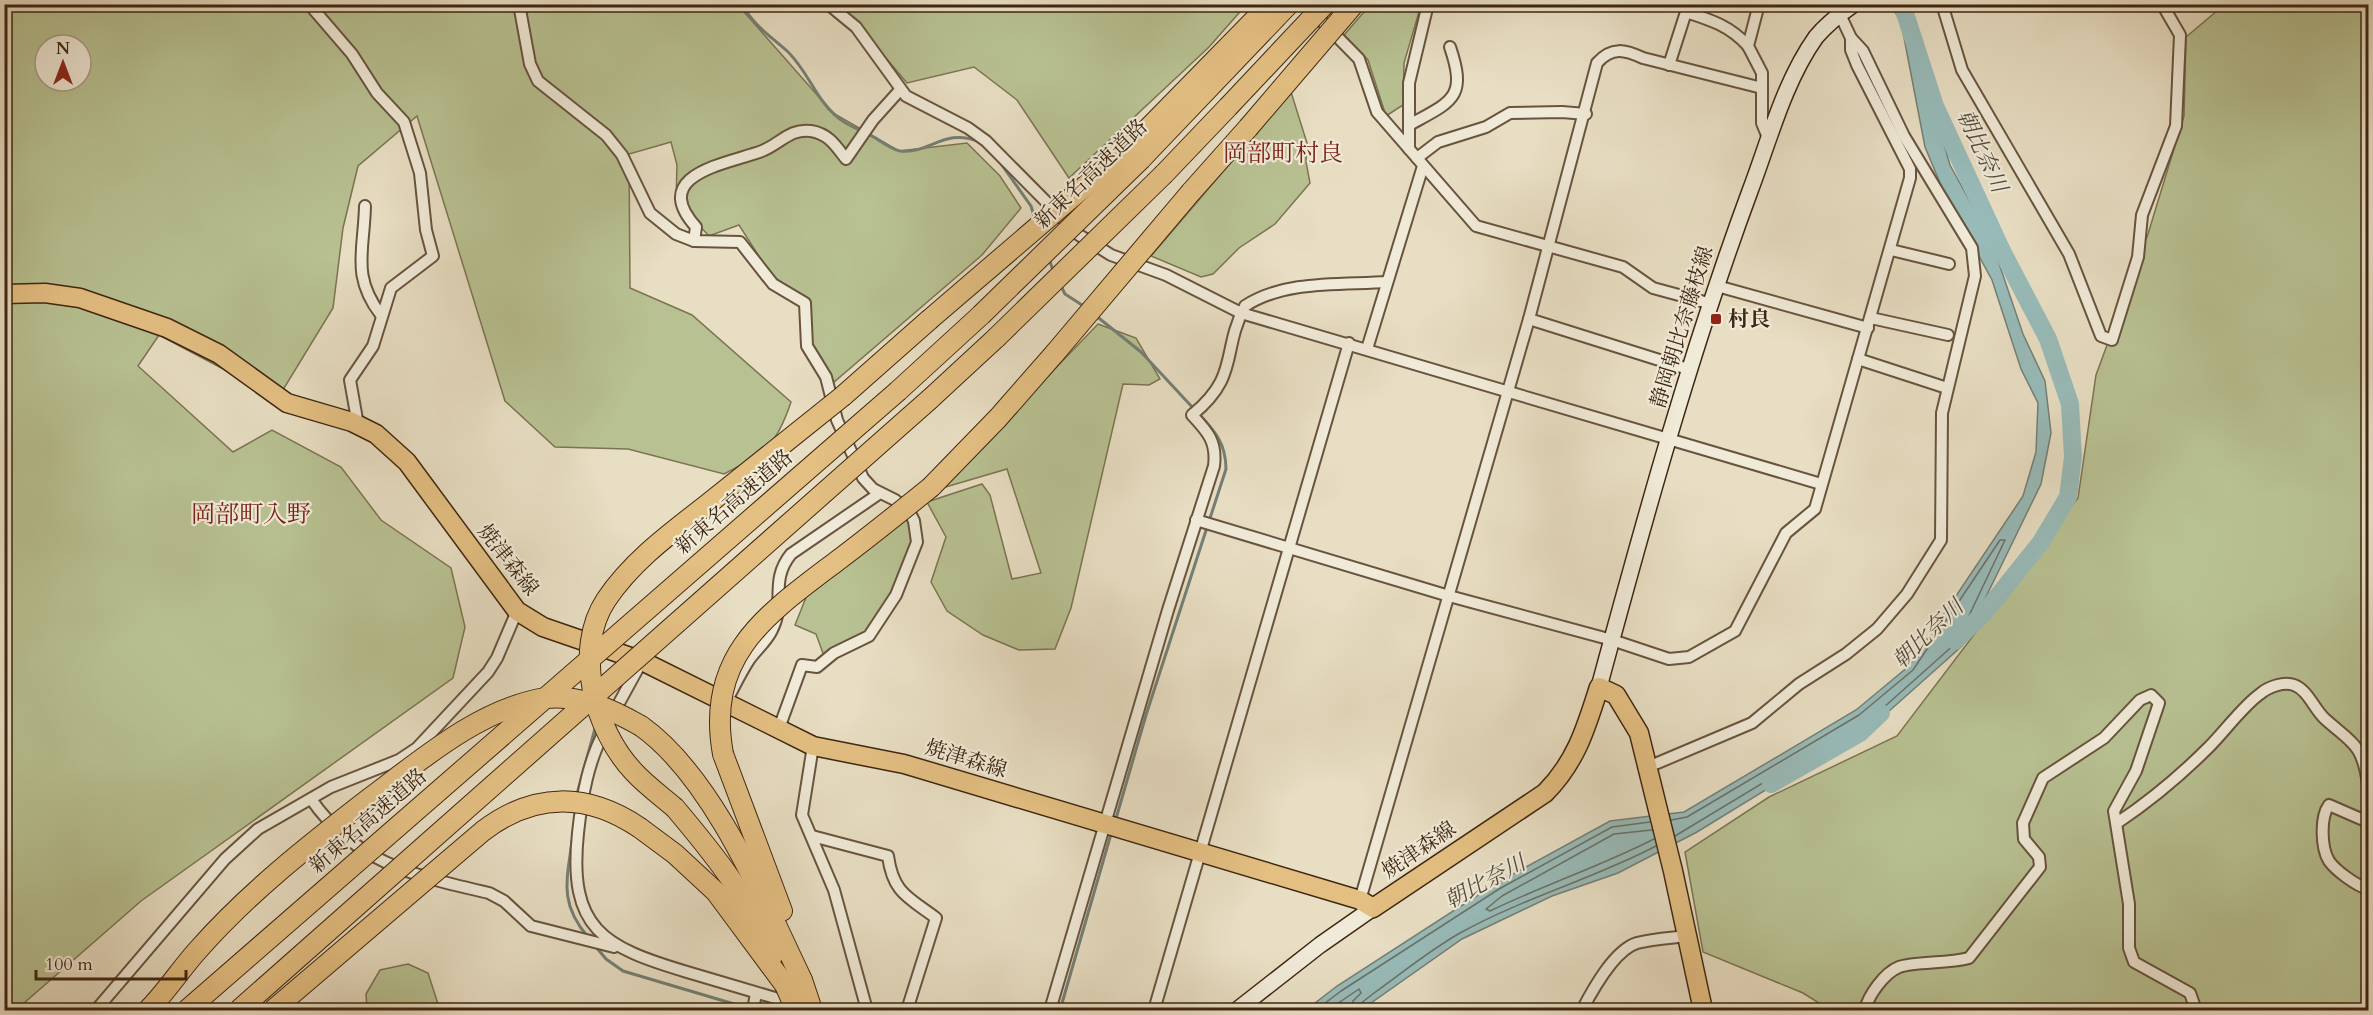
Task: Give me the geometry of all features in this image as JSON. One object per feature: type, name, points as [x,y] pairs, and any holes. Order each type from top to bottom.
[{"type":"highway","points":[[1208,80],[1270,4]]},
{"type":"highway","name":"新東名高速道路","points":[[187,1011],[898,391],[981,315],[1208,80],[1289,4]]},
{"type":"highway","points":[[239,1011],[996,338],[1164,174],[1325,4]]},
{"type":"highway","points":[[796,1011],[784,917],[723,754],[718,728],[718,708],[726,676],[752,632],[785,600],[931,487],[998,418],[1353,4]]},
{"type":"highway","points":[[812,1011],[748,905],[711,852],[675,808],[634,772],[612,742],[600,717],[592,680],[590,656],[593,630],[600,610],[633,567],[676,529],[843,396],[928,320],[1134,155]]},
{"type":"highway","points":[[148,1011],[197,951],[264,883],[296,856],[398,777],[488,717],[518,704],[548,698],[568,698],[600,706],[656,736],[678,759],[739,850],[794,983]]},
{"type":"highway","points":[[273,1011],[483,831],[513,812],[546,802],[577,801],[604,808],[640,828],[675,854],[716,892],[794,983]]},
{"type":"main road","name":"静岡朝比奈藤枝線","points":[[1599,687],[1670,437],[1717,286],[1769,141],[1796,73],[1817,36],[1845,7]]},
{"type":"main road","name":"焼津森線","points":[[4,294],[45,293],[80,298],[167,328],[219,354],[287,403],[358,425],[389,442],[407,462],[517,611],[543,627],[642,662],[813,746],[904,764],[1201,851],[1367,904],[1545,793],[1560,778],[1580,745],[1599,687]]},
{"type":"main road","points":[[1599,687],[1616,695],[1631,716],[1639,733],[1688,936],[1703,1011]]},
{"type":"main road","points":[[1238,1011],[1367,904]]},
{"type":"street","points":[[309,4],[352,54],[377,93],[404,122],[420,173],[426,230],[433,256],[391,288],[373,346],[350,380],[358,425]]},
{"type":"street","points":[[519,4],[530,63],[538,81],[606,135],[622,155],[650,213],[657,221],[694,241],[740,242],[773,284],[805,303],[807,346],[826,377],[837,420],[864,478],[873,489],[902,506],[914,521],[917,542],[896,595],[868,636],[834,652],[817,668],[802,665],[778,730]]},
{"type":"street","points":[[828,4],[856,27],[906,96],[968,128],[986,141],[1079,235],[1111,255],[1166,275],[1241,313],[1670,437],[1821,484]]},
{"type":"street","points":[[1305,4],[1359,59],[1377,112],[1476,226],[1623,267],[1653,288],[1712,304]]},
{"type":"street","points":[[1409,149],[1410,74],[1428,4]]},
{"type":"street","points":[[1748,46],[1759,4]]},
{"type":"street","points":[[1942,4],[1962,70],[2069,254],[2101,336],[2112,340],[2138,257],[2142,215],[2175,126],[2180,35],[2162,4]]},
{"type":"street","points":[[1196,520],[1449,596],[1612,640],[1669,659],[1682,659],[1719,642],[1735,631],[1786,533],[1815,509],[1891,250],[1910,169],[1857,65],[1851,50],[1845,7]]},
{"type":"street","points":[[1669,65],[1686,12],[1722,24],[1736,33],[1748,46],[1762,73],[1762,123],[1769,141]]},
{"type":"street","points":[[1649,773],[1752,723],[1799,684],[1846,654],[1877,629],[1907,594],[1941,540],[1944,505],[1941,430],[1947,388],[1975,276],[1972,248],[1904,136],[1863,51],[1851,38]]},
{"type":"street","points":[[1411,124],[1452,98],[1459,73],[1450,47]]},
{"type":"street","points":[[1367,904],[1449,596],[1530,318],[1598,63],[1605,55],[1625,50],[1669,65],[1762,88]]},
{"type":"street","points":[[694,241],[696,227],[680,207],[680,197],[694,175],[764,150],[798,131],[826,136],[846,159],[873,120],[900,90]]},
{"type":"street","points":[[1367,350],[1420,162],[1438,142],[1486,127],[1510,113],[1586,114]]},
{"type":"street","points":[[365,206],[364,233],[359,251],[360,269],[364,287],[381,315]]},
{"type":"street","points":[[1891,250],[1949,264]]},
{"type":"street","points":[[1050,1011],[1214,466],[1215,444],[1210,434],[1192,415],[1207,403],[1224,378],[1241,313],[1245,306],[1261,295],[1285,289],[1387,282]]},
{"type":"street","points":[[1717,286],[1869,323],[1948,335]]},
{"type":"street","points":[[1530,318],[1691,370]]},
{"type":"street","points":[[1154,1011],[1349,343]]},
{"type":"street","points":[[1858,359],[1947,388]]},
{"type":"street","points":[[725,703],[749,660],[772,630],[777,613],[777,580],[782,565],[791,554],[880,493]]},
{"type":"street","points":[[96,1011],[233,851],[258,829],[330,787],[399,760],[417,748],[489,672],[517,611]]},
{"type":"street","points":[[620,949],[600,932],[584,908],[575,877],[577,846],[583,794],[598,742],[642,662]]},
{"type":"street","points":[[2117,823],[2148,802],[2196,759],[2259,694],[2279,684],[2293,684],[2303,691],[2323,717],[2355,743],[2365,761],[2368,784]]},
{"type":"street","points":[[1865,1011],[1867,1000],[1888,974],[1899,967],[1950,963],[1969,958],[2040,867],[2039,857],[2024,839],[2023,823],[2043,778],[2104,738],[2140,700],[2151,695],[2158,703],[2156,712],[2136,771],[2114,811],[2129,904],[2129,948],[2134,962],[2190,993],[2196,1011]]},
{"type":"street","points":[[813,746],[802,810],[844,923],[867,1011]]},
{"type":"street","points":[[311,799],[343,837],[392,867],[489,893],[504,901],[531,926],[620,949],[638,958],[817,1011]]},
{"type":"street","points":[[2368,822],[2336,806],[2329,805],[2324,811],[2326,851],[2329,861],[2362,887],[2368,889]]},
{"type":"street","points":[[812,836],[888,856],[891,876],[896,887],[936,918],[907,1011]]},
{"type":"street","points":[[1581,1011],[1595,984],[1626,948],[1636,943],[1688,936]]},
{"type":"street","points":[[753,1011],[756,993]]},
{"type":"green space","points":[[5,5],[738,5],[833,113],[899,151],[967,143],[1000,176],[1021,208],[982,255],[834,382],[812,347],[810,303],[771,275],[739,225],[709,236],[676,201],[677,165],[671,142],[629,154],[630,288],[692,315],[791,402],[780,429],[767,447],[750,460],[724,474],[628,449],[555,447],[505,401],[417,116],[358,166],[343,228],[333,308],[278,398],[159,335],[138,366],[233,452],[272,430],[341,467],[381,520],[451,568],[465,627],[453,678],[141,901],[16,1010],[5,1010]]},
{"type":"green space","points":[[841,5],[1246,5],[1209,47],[1069,178],[1017,100],[974,67],[907,83]]},
{"type":"green space","points":[[1370,5],[1421,5],[1404,63],[1403,105],[1386,116],[1368,60],[1344,35]]},
{"type":"green space","points":[[2224,5],[2368,5],[2368,1010],[1830,1010],[1803,993],[1703,952],[1685,852],[1769,797],[1897,736],[2078,498],[2096,375],[2148,234],[2184,116],[2186,37]]},
{"type":"green space","points":[[1291,92],[1307,143],[1306,162],[1310,183],[1275,224],[1239,248],[1213,274],[1201,277],[1151,256]]},
{"type":"green space","points":[[1098,324],[1136,338],[1160,379],[1149,385],[1123,384],[1071,608],[1055,649],[1019,650],[983,635],[947,611],[931,582],[946,537],[927,502],[982,484],[990,495],[1012,579],[1041,573],[1007,469],[939,489]]},
{"type":"green space","points":[[907,513],[912,544],[891,597],[862,639],[824,656],[816,634],[795,625],[809,590]]},
{"type":"green space","points":[[408,964],[428,973],[440,1010],[367,1010],[366,994],[380,970]]},
{"type":"water","points":[[1891,5],[1910,5],[1918,55],[1950,165],[1991,240],[2023,334],[2045,381],[2051,433],[2041,484],[1962,646],[1878,721],[1697,832],[1618,873],[1552,896],[1462,939],[1361,1010],[1306,1010],[1337,986],[1495,884],[1610,821],[1684,812],[1856,710],[1909,666],[2023,496],[2036,452],[2038,403],[2021,369],[1992,280],[1943,190],[1925,147],[1901,22]]},
{"type":"waterway","points":[[742,4],[756,24],[786,50],[800,66],[822,101],[844,122],[900,151],[921,149],[947,139],[967,138],[980,142]]},
{"type":"waterway","name":"朝比奈川","points":[[1902,4],[1935,106],[2002,251],[2048,339],[2070,404],[2073,457],[2068,497],[2041,542],[1985,612],[1955,641]]},
{"type":"waterway","points":[[999,161],[1031,206],[1035,219]]},
{"type":"waterway","points":[[1049,259],[1054,273]]},
{"type":"waterway","points":[[1061,286],[1065,294],[1085,307]]},
{"type":"waterway","points":[[1095,315],[1141,352],[1194,409]]},
{"type":"waterway","points":[[1115,822],[1146,715],[1226,469],[1222,445],[1199,414]]},
{"type":"waterway","name":"朝比奈川","points":[[1771,784],[1860,733],[1881,713]]},
{"type":"waterway","points":[[577,794],[596,725]]},
{"type":"waterway","points":[[573,834],[567,876],[568,900],[578,924],[588,937]]},
{"type":"waterway","points":[[1060,1010],[1111,834]]},
{"type":"waterway","points":[[596,947],[606,959],[623,971],[751,1009]]},
{"type":"place","name":"村良","points":[[1716,319]]},
{"type":"district","name":"岡部町村良","points":[[1283,153]]},
{"type":"district","name":"岡部町入野","points":[[251,514]]}]
